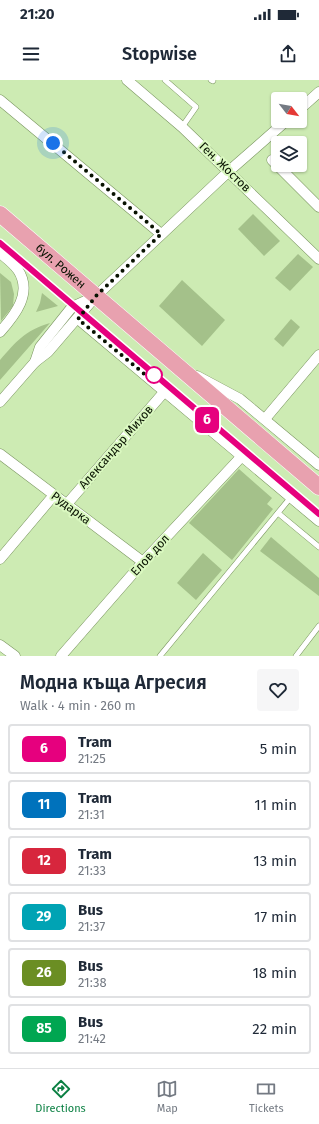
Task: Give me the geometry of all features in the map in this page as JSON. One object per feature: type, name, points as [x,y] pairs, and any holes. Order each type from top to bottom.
[{"type":"main road","name":"бул. Рожен","points":[[0,214],[319,487]]},
{"type":"street","name":"Ген. Жостов","points":[[127,80],[182,127],[319,259]]},
{"type":"street","points":[[307,103],[319,92]]},
{"type":"street","points":[[0,100],[161,234]]},
{"type":"street","points":[[1,397],[35,362],[48,352],[78,319],[96,296],[229,171],[278,128]]},
{"type":"street","points":[[284,172],[319,207]]},
{"type":"street","points":[[0,252],[19,271],[24,289],[19,308],[0,332]]},
{"type":"street","points":[[35,362],[40,347],[72,307],[96,296]]},
{"type":"street","points":[[78,319],[319,521]]},
{"type":"street","points":[[265,419],[319,355]]},
{"type":"street","name":"бул. Рожен","points":[[176,365],[240,399],[319,466]]},
{"type":"street","name":"Александър Михов","points":[[67,504],[164,391]]},
{"type":"street","name":"Рударка","points":[[0,454],[143,562]]},
{"type":"street","name":"Елов дол","points":[[61,656],[143,562],[242,456]]},
{"type":"street","points":[[0,559],[54,495]]},
{"type":"street","points":[[0,645],[15,656]]},
{"type":"lane","points":[[165,80],[196,106],[182,127]]},
{"type":"lane","points":[[160,656],[291,497]]},
{"type":"lane","points":[[278,513],[319,547]]},
{"type":"lane","points":[[296,656],[319,626]]},
{"type":"green space","points":[[253,214],[280,241],[264,256],[238,229]]},
{"type":"green space","points":[[298,254],[313,267],[290,291],[275,278]]},
{"type":"green space","points":[[0,273],[11,282],[14,294],[13,306],[1,321]]},
{"type":"green space","points":[[182,280],[225,320],[202,346],[159,306]]},
{"type":"green space","points":[[42,293],[58,306],[36,312]]},
{"type":"green space","points":[[291,319],[300,327],[283,347],[274,339]]},
{"type":"green space","points":[[50,323],[0,380],[0,360],[16,342],[27,333]]},
{"type":"green space","points":[[239,469],[272,498],[267,504],[273,509],[232,560],[189,523]]},
{"type":"green space","points":[[271,537],[319,578],[319,596],[260,551]]},
{"type":"green space","points":[[203,553],[222,570],[196,600],[177,583]]},
{"type":"tram line","points":[[0,243],[319,514]]},
{"type":"tram line","name":"6","points":[[0,243],[62,294],[92,322],[319,514]]},
{"type":"route","points":[[53,143],[161,234],[96,296],[78,319],[154,382],[154,375]]}]
